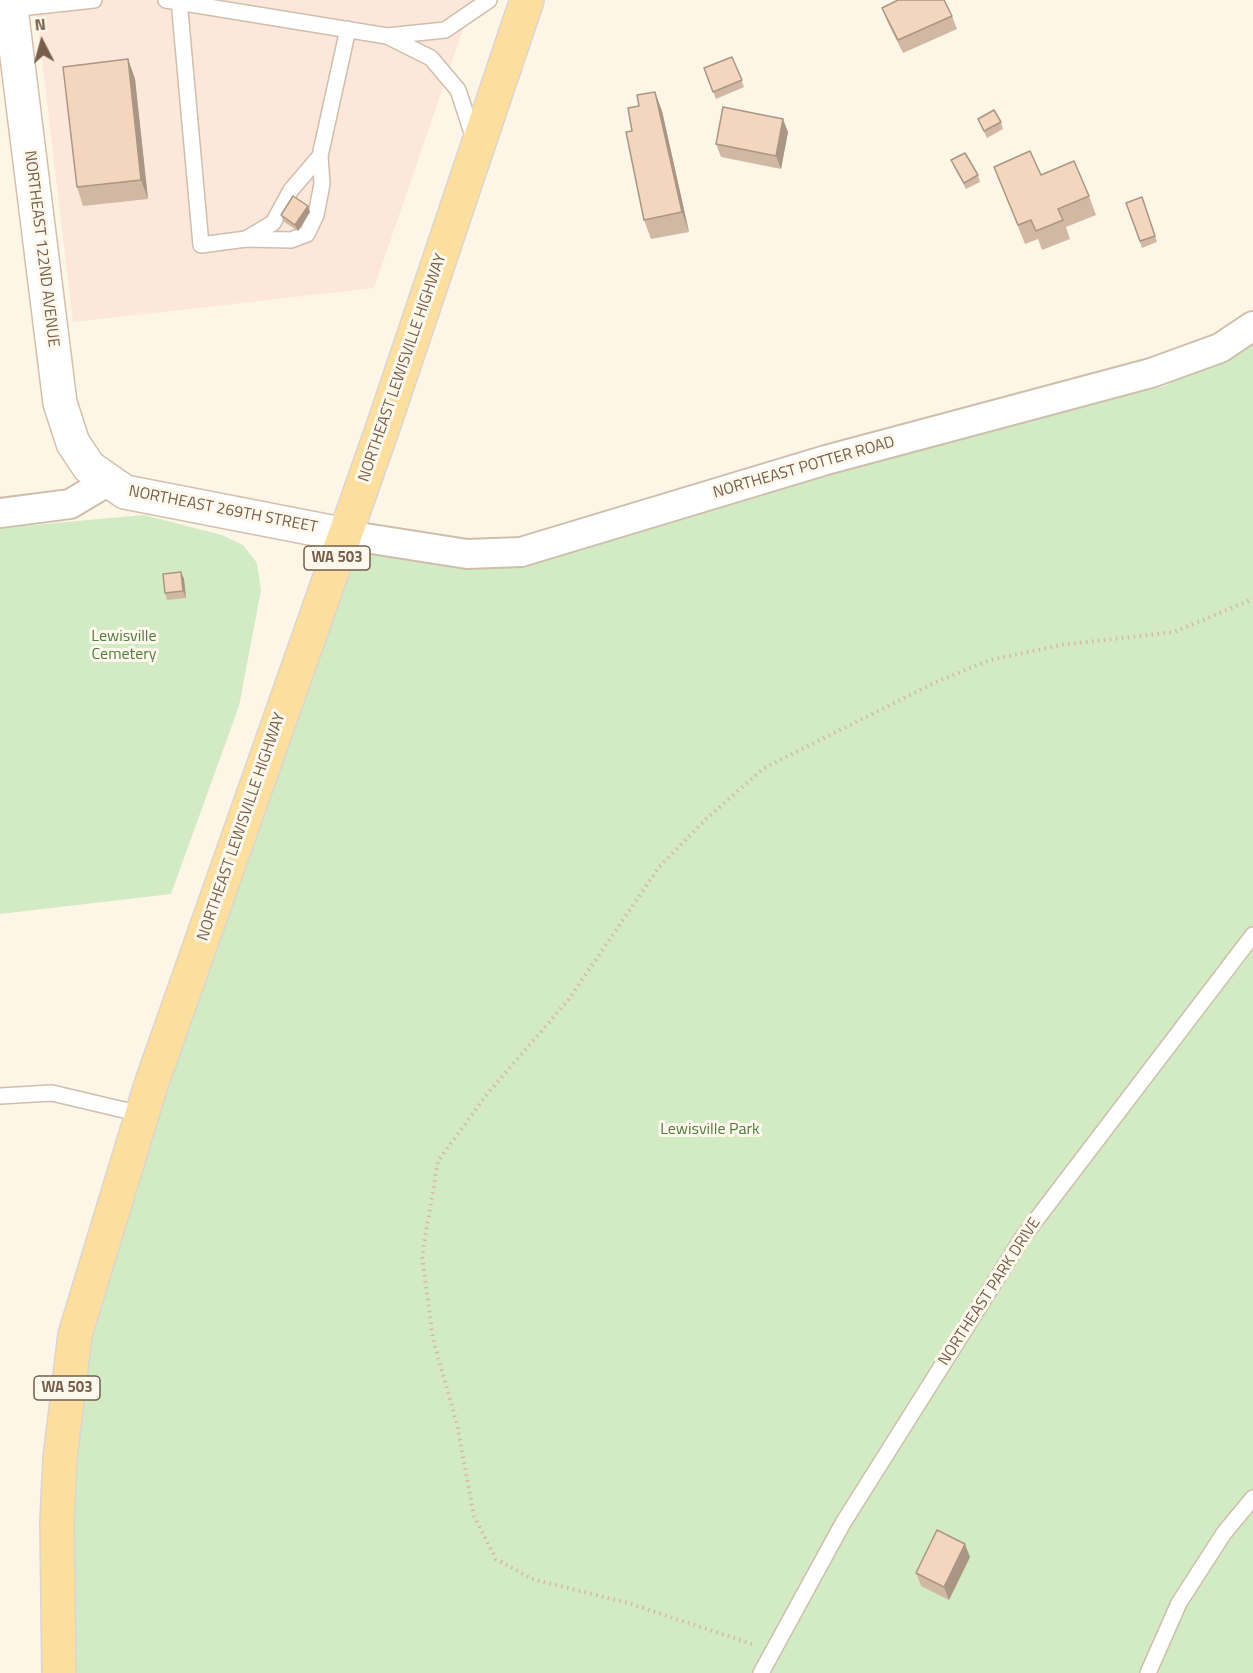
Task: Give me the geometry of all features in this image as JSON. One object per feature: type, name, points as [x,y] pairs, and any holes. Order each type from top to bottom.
[{"type":"main road","name":"NORTHEAST LEWISVILLE HIGHWAY","points":[[59,1673],[57,1521],[60,1459],[75,1335],[141,1114],[346,535],[528,0]]},
{"type":"street","name":"NORTHEAST 122ND AVENUE","points":[[11,4],[60,403],[73,443],[88,467],[108,482]]},
{"type":"street","name":"NORTHEAST POTTER ROAD","points":[[346,535],[467,554],[521,552],[826,460],[1151,373],[1220,348],[1253,326]]},
{"type":"street","name":"NORTHEAST 269TH STREET","points":[[0,513],[70,504],[108,482],[141,497],[346,535]]},
{"type":"lane","points":[[11,4],[94,0]]},
{"type":"lane","points":[[166,0],[179,0],[387,36],[445,30],[489,0]]},
{"type":"lane","points":[[179,0],[201,245],[246,239],[291,240],[307,234],[316,215],[322,184],[320,156],[348,29]]},
{"type":"lane","points":[[387,36],[431,58],[458,90],[477,149]]},
{"type":"lane","points":[[246,239],[273,223],[291,190],[320,156]]},
{"type":"lane","name":"NORTHEAST PARK DRIVE","points":[[761,1673],[843,1522],[1023,1237],[1253,935]]},
{"type":"lane","points":[[0,1096],[52,1093],[141,1114]]},
{"type":"lane","points":[[1148,1673],[1179,1603],[1224,1533],[1253,1498]]},
{"type":"path","points":[[772,1652],[628,1603],[532,1580],[496,1558],[474,1516],[457,1424],[434,1339],[422,1256],[438,1161],[488,1093],[569,999],[659,867],[764,768],[936,682],[990,660],[1061,645],[1174,632],[1253,599]]},
{"type":"shaded area","points":[[35,0],[473,0],[374,288],[73,322]]},
{"type":"green space","name":"Lewisville Park","points":[[1253,339],[1253,1673],[59,1673],[70,1363],[346,535],[469,565],[1165,386]]},
{"type":"green space","name":"Lewisville Cemetery","points":[[144,515],[222,535],[243,545],[257,563],[261,590],[239,706],[171,894],[0,914],[0,528]]},
{"type":"building","points":[[898,0],[944,0],[952,16],[898,40],[882,8]]},
{"type":"building","points":[[732,57],[742,80],[713,92],[704,68]]},
{"type":"building","points":[[128,59],[141,180],[77,187],[63,67]]},
{"type":"building","points":[[655,92],[682,212],[644,220],[626,132],[632,131],[628,108],[639,106],[637,95]]},
{"type":"building","points":[[723,107],[783,119],[776,156],[716,144]]},
{"type":"building","points":[[994,110],[1001,122],[984,131],[978,119]]},
{"type":"building","points":[[1030,151],[1041,175],[1074,161],[1089,196],[1058,209],[1063,220],[1036,231],[1031,220],[1018,225],[994,167]]},
{"type":"building","points":[[965,153],[978,175],[964,183],[951,160]]},
{"type":"building","points":[[293,196],[308,206],[295,225],[281,215]]},
{"type":"building","points":[[1142,197],[1155,236],[1140,241],[1126,203]]},
{"type":"building","points":[[181,572],[183,591],[165,593],[163,574]]},
{"type":"building","points":[[937,1530],[965,1544],[944,1587],[916,1573]]}]
